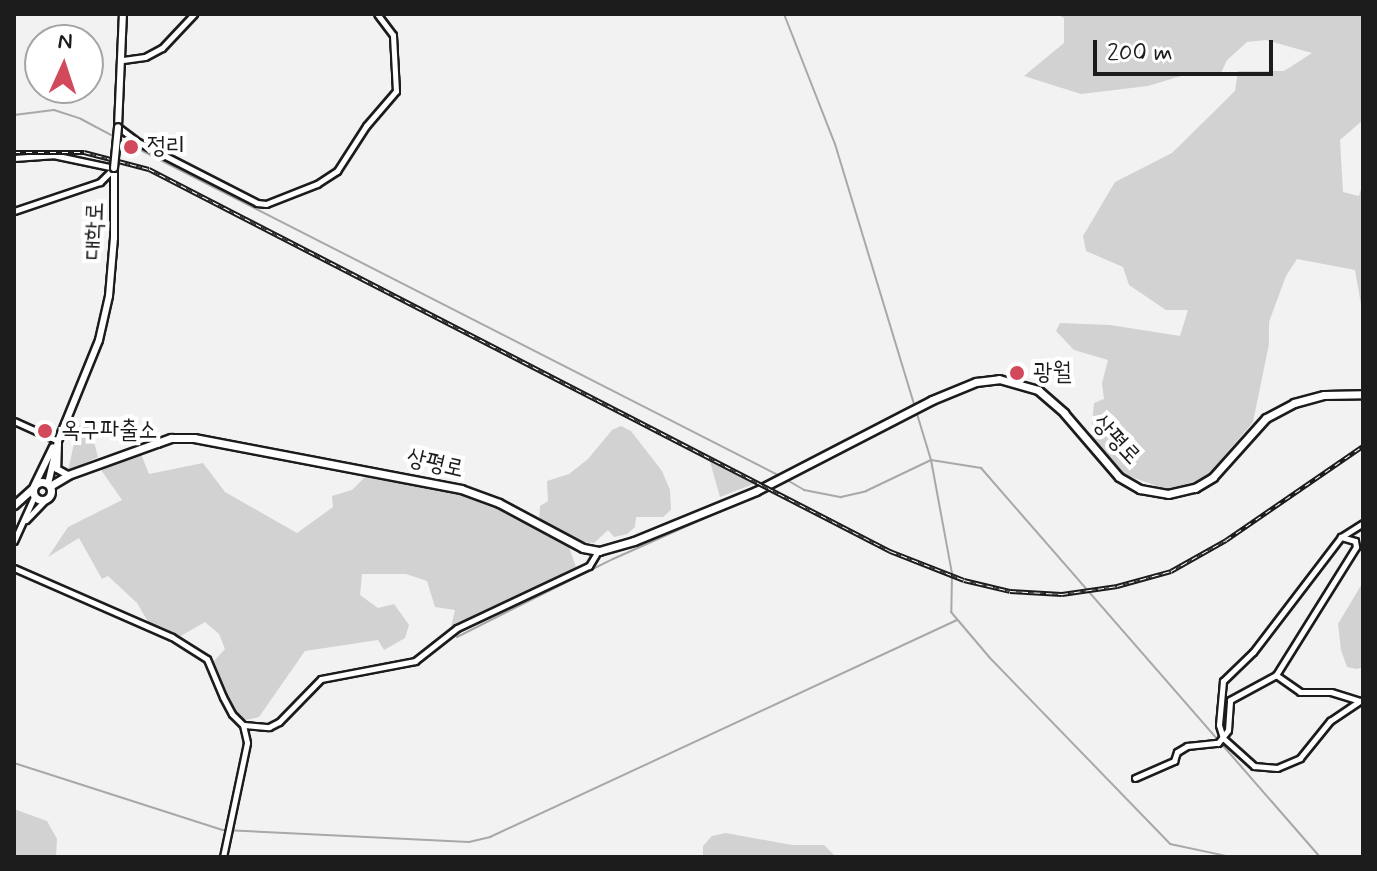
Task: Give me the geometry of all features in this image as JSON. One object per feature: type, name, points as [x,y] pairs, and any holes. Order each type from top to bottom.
[{"type":"main road","name":"상평로","points":[[49,485],[68,475],[171,438],[222,442],[461,489],[499,503],[583,548],[599,551],[634,541],[776,482],[920,406],[976,382],[999,379],[1029,385],[1049,397],[1119,477],[1140,489],[1168,494],[1195,488],[1213,477],[1257,426],[1294,403],[1324,395],[1363,394]]},
{"type":"main road","points":[[14,507],[42,482],[49,485],[51,492],[45,500],[34,490]]},
{"type":"street","name":"대학로","points":[[34,490],[58,441],[99,340],[109,296],[123,14]]},
{"type":"street","points":[[123,60],[145,57],[162,48],[194,14]]},
{"type":"street","points":[[118,127],[138,142],[257,203],[266,204],[317,184],[337,171],[366,126],[396,91],[393,35],[377,14]]},
{"type":"street","points":[[14,158],[53,155],[87,159],[114,168],[100,182],[14,211]]},
{"type":"street","points":[[14,421],[58,441],[57,469],[68,475]]},
{"type":"street","name":"대학로","points":[[49,485],[58,441]]},
{"type":"street","points":[[14,541],[34,490]]},
{"type":"street","points":[[20,527],[45,500]]},
{"type":"street","points":[[1220,741],[1218,701],[1223,681],[1253,652],[1341,537],[1363,523]]},
{"type":"street","points":[[1220,741],[1228,730],[1230,700],[1276,675],[1356,547],[1355,541],[1341,537]]},
{"type":"street","points":[[243,725],[279,722],[321,679],[415,661],[457,628],[589,566],[599,551]]},
{"type":"street","points":[[14,568],[192,647],[207,659],[227,706],[243,725],[247,743]]},
{"type":"street","points":[[1276,675],[1300,692],[1331,692],[1362,700]]},
{"type":"street","points":[[1135,778],[1174,761],[1177,752],[1187,746],[1220,741],[1254,766],[1265,769],[1290,765],[1330,721],[1362,700]]},
{"type":"street","points":[[223,857],[250,730],[258,726]]},
{"type":"shaded area","points":[[1057,14],[1363,14],[1363,120],[1340,140],[1343,192],[1359,196],[1363,183],[1363,316],[1355,270],[1297,259],[1286,276],[1269,322],[1269,344],[1253,422],[1209,474],[1193,484],[1168,490],[1123,474],[1091,436],[1094,403],[1104,399],[1102,383],[1108,360],[1074,350],[1056,331],[1060,323],[1110,325],[1180,336],[1188,310],[1166,310],[1129,285],[1123,267],[1086,251],[1083,236],[1115,182],[1172,153],[1235,91],[1238,71],[1284,71],[1312,53],[1266,40],[1247,42],[1227,60],[1221,73],[1191,73],[1148,86],[1081,94],[1024,76],[1064,43],[1064,18]]},
{"type":"shaded area","points":[[89,423],[98,457],[68,471],[78,425]]},
{"type":"shaded area","points":[[621,426],[631,431],[662,471],[670,490],[671,510],[663,517],[636,517],[635,527],[627,534],[614,537],[608,530],[594,543],[583,542],[539,521],[540,506],[548,501],[547,481],[569,474],[588,459],[612,430]]},
{"type":"shaded area","points":[[141,454],[149,474],[203,463],[225,492],[297,533],[333,507],[332,496],[352,490],[368,474],[475,497],[569,547],[576,567],[451,627],[455,610],[435,607],[427,581],[406,574],[362,574],[360,595],[378,608],[394,604],[409,625],[405,638],[384,650],[378,640],[305,651],[259,717],[246,720],[235,715],[214,671],[213,662],[225,649],[219,634],[205,622],[179,637],[150,625],[137,603],[108,576],[102,579],[79,538],[48,557],[68,527],[122,500],[99,467]]},
{"type":"shaded area","points":[[709,458],[756,483],[720,497]]},
{"type":"shaded area","points":[[1363,582],[1363,667],[1357,669],[1347,667],[1338,624]]},
{"type":"shaded area","points":[[14,809],[47,821],[57,839],[56,857],[14,857]]},
{"type":"shaded area","points":[[726,833],[792,845],[824,845],[836,857],[703,857],[703,846],[712,836]]},
{"type":"waterway","points":[[784,14],[835,144],[931,460],[952,573],[951,612],[990,658],[1170,844],[1231,857]]},
{"type":"waterway","points":[[14,115],[54,110],[81,119],[115,137]]},
{"type":"waterway","points":[[121,140],[778,475]]},
{"type":"waterway","points":[[787,480],[804,490],[841,497],[866,491],[931,460],[981,468],[1320,857]]},
{"type":"waterway","points":[[457,637],[613,559],[788,481]]},
{"type":"waterway","points":[[14,763],[223,830],[469,842],[490,837],[957,620]]},
{"type":"railway","points":[[14,152],[84,152],[149,169],[890,551],[964,580],[1010,591],[1062,594],[1117,586],[1171,571],[1226,540],[1363,446]]},
{"type":"place","name":"정리","points":[[131,147]]},
{"type":"place","name":"광월","points":[[1017,373]]},
{"type":"place","name":"옥구파출소","points":[[45,431]]}]
